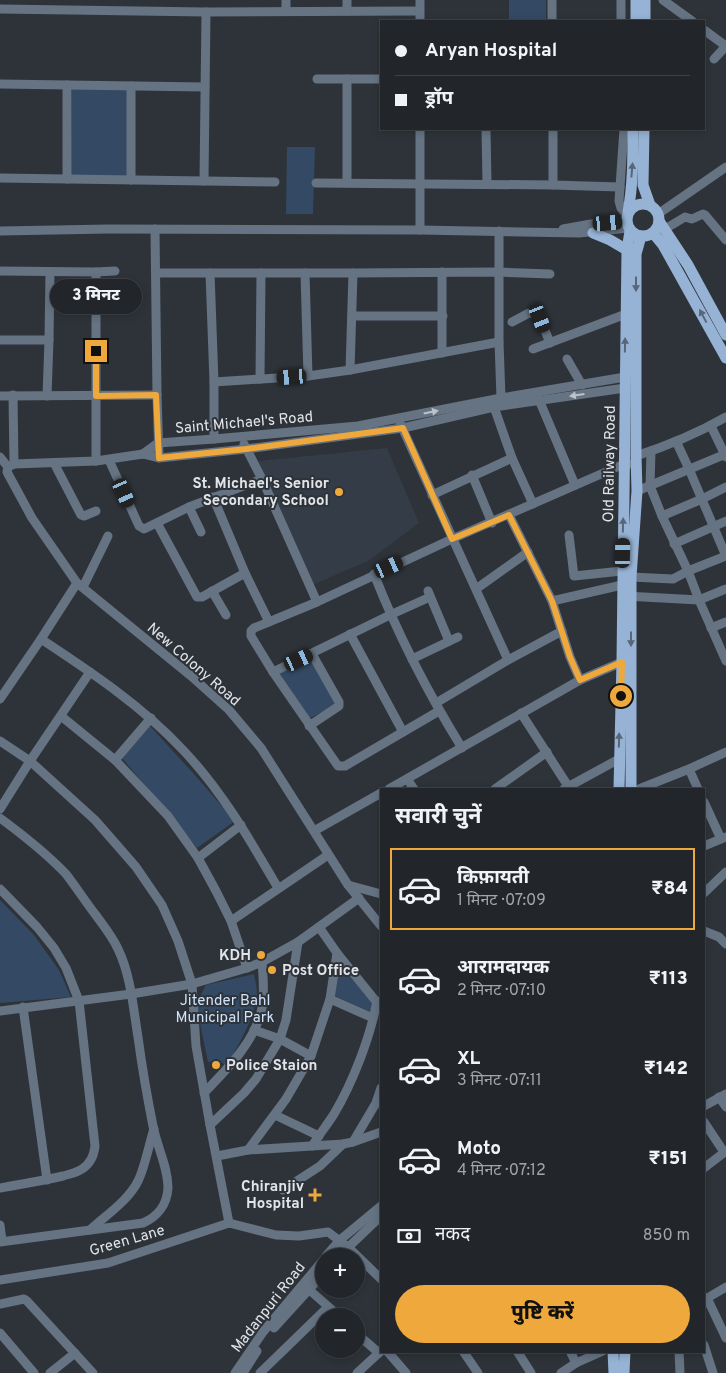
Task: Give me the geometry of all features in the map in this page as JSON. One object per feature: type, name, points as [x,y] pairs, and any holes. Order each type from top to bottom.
[{"type":"main road","points":[[636,0],[636,20]]},
{"type":"main road","points":[[645,0],[646,20]]},
{"type":"main road","name":"Old Railway Road","points":[[631,788],[625,585],[637,491],[632,461],[625,382],[627,250],[630,224],[633,130]]},
{"type":"main road","points":[[644,130],[643,186],[668,253],[726,358]]},
{"type":"main road","points":[[657,220],[645,236],[630,224],[635,205],[640,203],[657,220],[688,265],[726,335]]},
{"type":"main road","name":"Old Railway Road","points":[[619,788],[625,585],[632,461],[636,254],[630,224]]},
{"type":"main road","points":[[593,233],[627,250]]},
{"type":"main road","points":[[613,1353],[614,1373]]},
{"type":"main road","points":[[624,1373],[625,1353]]},
{"type":"street","points":[[66,0],[66,10]]},
{"type":"street","points":[[135,0],[135,10]]},
{"type":"street","points":[[286,0],[286,11]]},
{"type":"street","points":[[347,0],[347,11]]},
{"type":"street","points":[[420,0],[420,20]]},
{"type":"street","points":[[552,0],[552,20]]},
{"type":"street","points":[[621,0],[622,20]]},
{"type":"street","points":[[666,1],[691,20]]},
{"type":"street","points":[[0,9],[206,12],[419,11]]},
{"type":"street","points":[[204,181],[206,12]]},
{"type":"street","points":[[705,31],[726,46],[714,59]]},
{"type":"street","points":[[317,79],[380,79]]},
{"type":"street","points":[[347,79],[347,183]]},
{"type":"street","points":[[0,84],[205,87]]},
{"type":"street","points":[[67,85],[67,179]]},
{"type":"street","points":[[131,86],[131,180]]},
{"type":"street","points":[[420,130],[420,230]]},
{"type":"street","points":[[486,130],[487,184]]},
{"type":"street","points":[[553,130],[553,185]]},
{"type":"street","points":[[624,130],[619,204],[630,224]]},
{"type":"street","points":[[657,220],[726,168]]},
{"type":"street","points":[[0,178],[275,182]]},
{"type":"street","points":[[316,183],[620,187]]},
{"type":"street","points":[[657,220],[692,219],[703,214],[726,240]]},
{"type":"street","points":[[543,232],[591,224],[630,224]]},
{"type":"street","points":[[0,231],[155,229],[593,233],[630,224]]},
{"type":"street","points":[[155,229],[156,395],[159,458]]},
{"type":"street","points":[[499,231],[498,342],[501,398]]},
{"type":"street","points":[[0,272],[115,271]]},
{"type":"street","points":[[47,396],[50,272]]},
{"type":"street","points":[[96,272],[96,461]]},
{"type":"street","points":[[156,272],[305,274],[498,272],[550,274]]},
{"type":"street","points":[[442,272],[442,353]]},
{"type":"street","points":[[210,273],[214,439]]},
{"type":"street","points":[[260,379],[261,273]]},
{"type":"street","points":[[350,370],[353,273]]},
{"type":"street","points":[[305,274],[308,376]]},
{"type":"street","points":[[512,322],[529,313],[536,314],[540,318],[550,343]]},
{"type":"street","points":[[533,349],[626,314]]},
{"type":"street","points":[[352,316],[443,316]]},
{"type":"street","points":[[0,340],[49,340]]},
{"type":"street","points":[[214,382],[308,376],[498,342]]},
{"type":"street","points":[[567,359],[582,385]]},
{"type":"street","name":"Saint Michael's Road","points":[[143,454],[159,458],[246,449],[403,428],[582,385],[625,382]]},
{"type":"street","name":"Saint Michael's Road","points":[[143,454],[158,443],[358,426],[501,398],[538,396],[625,382]]},
{"type":"street","points":[[0,396],[156,395]]},
{"type":"street","points":[[13,396],[7,470],[54,463],[109,460],[143,454]]},
{"type":"street","points":[[538,396],[575,485]]},
{"type":"street","points":[[494,407],[512,458],[533,504]]},
{"type":"street","points":[[398,418],[508,660]]},
{"type":"street","points":[[562,631],[508,660],[402,732],[342,767],[336,764],[309,726],[273,672],[251,636],[250,631],[726,418]]},
{"type":"street","points":[[637,491],[726,455],[711,426]]},
{"type":"street","points":[[241,437],[262,479],[317,602]]},
{"type":"street","points":[[552,601],[625,585],[668,580],[726,556],[676,441]]},
{"type":"street","points":[[651,451],[650,486],[725,657]]},
{"type":"street","name":"New Colony Road","points":[[0,457],[32,518],[80,585],[191,676],[229,710],[260,748],[348,884],[380,925]]},
{"type":"street","points":[[432,494],[512,458]]},
{"type":"street","points":[[109,460],[139,526],[144,529],[189,507],[262,479]]},
{"type":"street","points":[[54,463],[81,515],[84,516],[96,511]]},
{"type":"street","points":[[472,475],[492,522]]},
{"type":"street","points":[[662,516],[726,487]]},
{"type":"street","points":[[213,497],[245,573],[269,622]]},
{"type":"street","points":[[189,507],[202,532]]},
{"type":"street","points":[[509,515],[552,601],[580,680]]},
{"type":"street","points":[[674,544],[726,521]]},
{"type":"street","points":[[157,523],[195,595],[199,598],[245,573]]},
{"type":"street","points":[[569,535],[574,576],[699,600],[726,589]]},
{"type":"street","points":[[0,699],[4,685],[41,639],[80,585],[108,536]]},
{"type":"street","points":[[476,589],[528,552]]},
{"type":"street","points":[[374,574],[390,615],[412,659],[437,707],[462,748]]},
{"type":"street","points":[[212,591],[226,615]]},
{"type":"street","points":[[273,672],[429,594],[454,639],[412,659]]},
{"type":"street","points":[[711,628],[726,622]]},
{"type":"street","points":[[350,634],[402,732]]},
{"type":"street","points":[[41,639],[90,672],[151,718],[183,750],[214,787],[241,825],[278,888]]},
{"type":"street","points":[[309,726],[339,706],[339,702],[312,654]]},
{"type":"street","points":[[392,788],[580,680],[622,662]]},
{"type":"street","points":[[0,809],[90,672]]},
{"type":"street","points":[[521,714],[547,752],[566,787],[619,759]]},
{"type":"street","points":[[61,716],[115,760],[168,816],[198,858],[231,921],[247,968]]},
{"type":"street","points":[[115,760],[151,718]]},
{"type":"street","points":[[0,741],[30,761],[95,820],[136,868],[162,905],[178,941],[192,984],[196,1046],[229,1223],[276,1235],[299,1236],[328,1232],[348,1247],[380,1278]]},
{"type":"street","points":[[496,788],[547,752]]},
{"type":"street","points":[[642,788],[726,752]]},
{"type":"street","points":[[689,769],[698,788]]},
{"type":"street","points":[[407,779],[413,788]]},
{"type":"street","points":[[314,831],[380,794]]},
{"type":"street","points":[[705,804],[723,838],[705,846]]},
{"type":"street","points":[[0,818],[35,845],[66,875],[117,947],[125,965],[154,1128],[167,1174],[168,1190],[164,1204],[159,1212],[143,1223],[1,1242],[0,1225]]},
{"type":"street","points":[[198,858],[241,825]]},
{"type":"street","points":[[231,921],[328,854]]},
{"type":"street","points":[[705,893],[726,872]]},
{"type":"street","points":[[348,884],[380,894]]},
{"type":"street","points":[[0,889],[37,927],[54,948],[66,968],[79,1001],[95,1146],[94,1154],[84,1169],[46,1180],[0,1188]]},
{"type":"street","points":[[0,1011],[192,984],[247,968],[298,942],[359,898]]},
{"type":"street","points":[[312,1146],[334,1114],[353,1077],[379,1004],[337,953],[319,927]]},
{"type":"street","points":[[705,931],[719,937],[726,944]]},
{"type":"street","points":[[210,1125],[244,1094],[256,1079],[280,1039],[286,1020],[298,942]]},
{"type":"street","points":[[248,1150],[286,1100],[311,1056],[330,999],[337,953]]},
{"type":"street","points":[[204,1093],[238,1057],[254,1030],[262,1009],[264,985],[262,962]]},
{"type":"street","points":[[330,999],[373,1018]]},
{"type":"street","points":[[23,1007],[46,1180]]},
{"type":"street","points":[[254,1030],[280,1039],[311,1056]]},
{"type":"street","points":[[353,1142],[376,1103],[380,1091]]},
{"type":"street","points":[[705,1105],[722,1095],[726,1107]]},
{"type":"street","points":[[275,1115],[319,1136]]},
{"type":"street","points":[[705,1123],[725,1152],[705,1166]]},
{"type":"street","points":[[90,1230],[135,1188],[154,1128]]},
{"type":"street","points":[[217,1156],[248,1150],[343,1144],[380,1132]]},
{"type":"street","points":[[283,1190],[320,1166],[343,1144]]},
{"type":"street","name":"Madanpuri Road","points":[[333,1248],[380,1207]]},
{"type":"street","points":[[348,1247],[380,1217]]},
{"type":"street","name":"Green Lane","points":[[0,1280],[108,1263],[229,1223]]},
{"type":"street","name":"Madanpuri Road","points":[[243,1373],[266,1337],[315,1272]]},
{"type":"street","name":"Madanpuri Road","points":[[235,1373],[263,1332],[306,1286],[315,1280]]},
{"type":"street","points":[[260,1373],[328,1307],[306,1286]]},
{"type":"street","points":[[726,1287],[705,1299],[726,1338]]},
{"type":"street","points":[[0,1304],[26,1300],[93,1373]]},
{"type":"street","points":[[0,1333],[34,1373]]},
{"type":"street","points":[[365,1340],[380,1351]]},
{"type":"street","points":[[705,1348],[713,1373]]},
{"type":"street","points":[[50,1373],[75,1353]]},
{"type":"street","points":[[357,1373],[381,1353]]},
{"type":"street","points":[[383,1353],[406,1373]]},
{"type":"street","points":[[464,1353],[478,1373]]},
{"type":"street","points":[[518,1353],[532,1373]]},
{"type":"street","points":[[571,1353],[576,1363]]},
{"type":"street","points":[[562,1373],[576,1363],[598,1353]]},
{"type":"street","points":[[679,1353],[680,1373]]},
{"type":"shaded area","name":"St. Michael's Senior Secondary School","points":[[387,448],[419,523],[368,561],[312,585],[258,461]]},
{"type":"green space","points":[[509,0],[546,0],[546,20],[509,20]]},
{"type":"green space","points":[[72,89],[128,90],[127,176],[71,175]]},
{"type":"green space","points":[[287,147],[315,147],[313,214],[286,214]]},
{"type":"green space","points":[[309,657],[337,705],[308,719],[278,671]]},
{"type":"green space","points":[[150,726],[235,821],[197,848],[122,758]]},
{"type":"green space","points":[[0,900],[34,935],[59,970],[71,997],[0,1003]]},
{"type":"green space","points":[[338,962],[374,1003],[371,1012],[335,996]]},
{"type":"green space","name":"Jitender Bahl Municipal Park","points":[[254,974],[257,991],[256,1001],[241,1041],[226,1066],[219,1060],[208,1062],[196,1004],[206,985]]},
{"type":"place","name":"St. Michael's Senior Secondary School","points":[[339,492]]},
{"type":"place","name":"KDH","points":[[261,955]]},
{"type":"place","name":"Post Office","points":[[272,970]]},
{"type":"place","name":"Police Staion","points":[[216,1065]]},
{"type":"place","name":"Chiranjiv Hospital","points":[[315,1195]]},
{"type":"route","points":[[96,351],[96,396],[156,395],[159,458],[246,449],[403,428],[452,539],[509,515],[552,601],[570,657],[580,680],[622,662],[621,696]]}]
